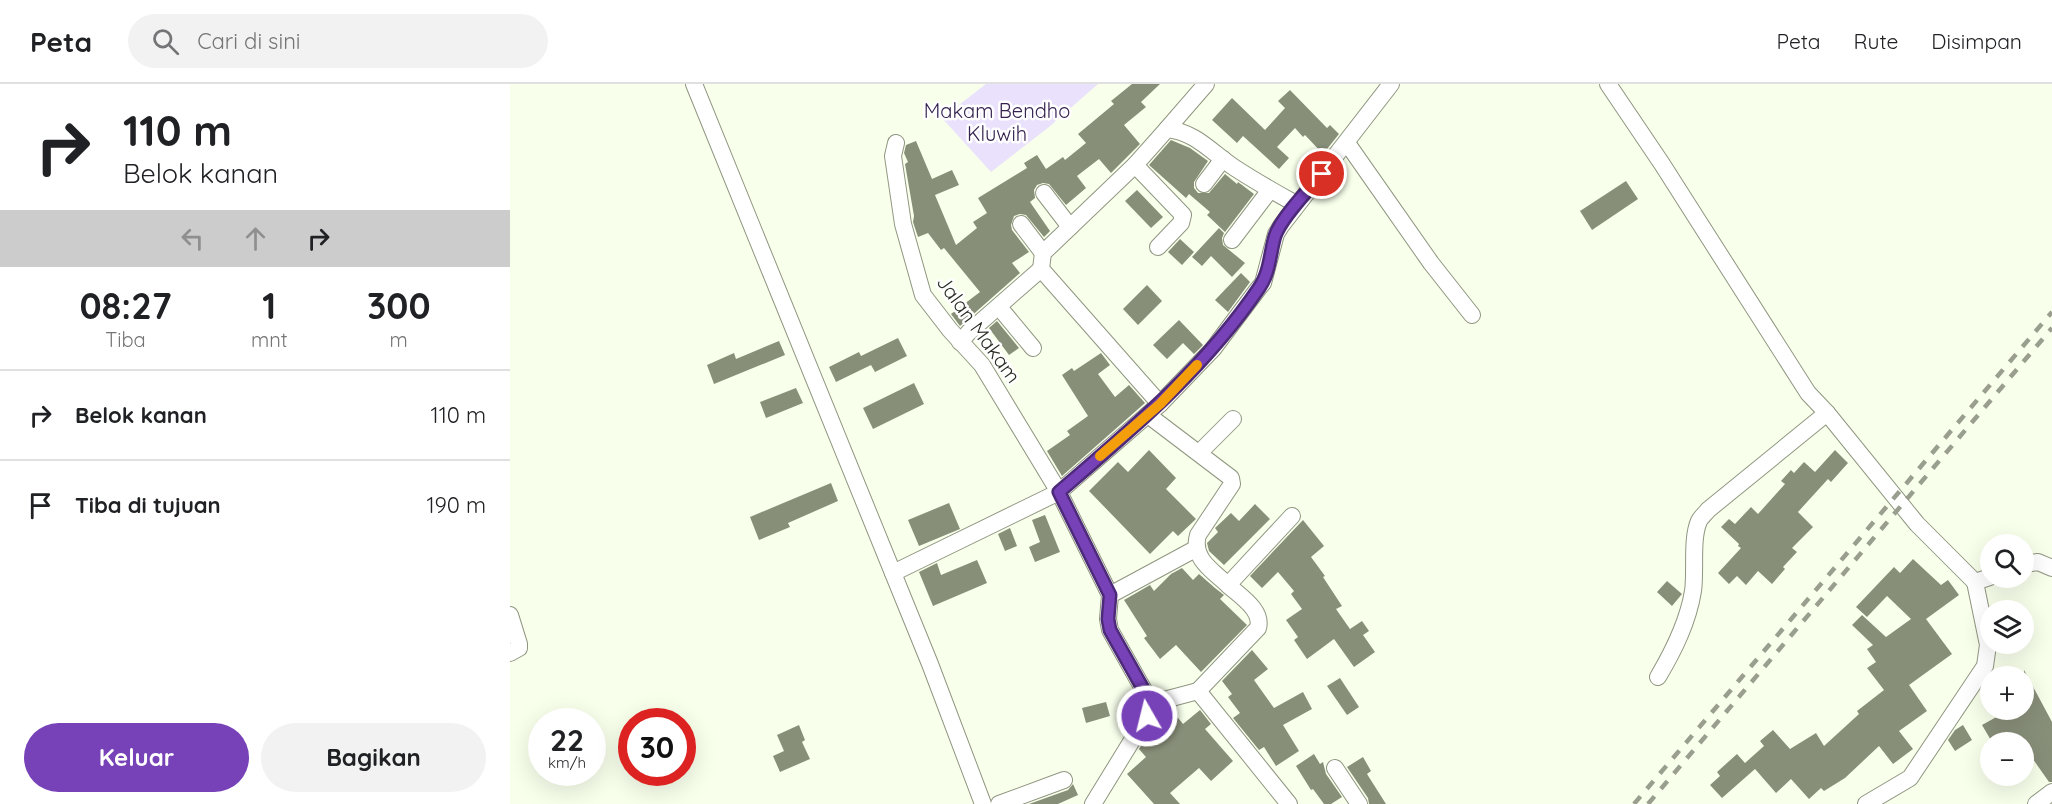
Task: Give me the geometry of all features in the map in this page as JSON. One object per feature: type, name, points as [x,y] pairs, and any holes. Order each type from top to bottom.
[{"type":"street","points":[[694,84],[930,664],[982,804]]},
{"type":"street","points":[[960,342],[999,307],[1070,227],[1135,165],[1206,84]]},
{"type":"street","points":[[893,573],[1059,492],[1154,410],[1213,349],[1263,283],[1276,234],[1296,204],[1347,143],[1391,84]]},
{"type":"street","points":[[1608,84],[1662,164],[1808,393],[1827,413],[1917,524],[1980,576]]},
{"type":"street","points":[[1167,129],[1181,130],[1190,134],[1223,159],[1296,204]]},
{"type":"street","name":"Jalan Makam","points":[[896,143],[893,156],[903,224],[923,295],[960,342],[982,365],[1059,492],[1110,595]]},
{"type":"street","points":[[1347,143],[1431,263],[1472,315]]},
{"type":"street","points":[[1204,184],[1223,159]]},
{"type":"street","points":[[1135,165],[1183,215],[1181,223],[1158,247]]},
{"type":"street","points":[[1232,240],[1270,190]]},
{"type":"street","points":[[1044,193],[1070,227]]},
{"type":"street","points":[[1021,224],[1042,261],[1154,410],[1199,453],[1232,478],[1232,484],[1198,535],[1197,548],[1199,559],[1255,610],[1260,619],[1258,628],[1198,691],[1149,705]]},
{"type":"street","points":[[999,307],[1033,348]]},
{"type":"street","points":[[1658,677],[1684,624],[1693,591],[1696,533],[1700,520],[1708,510],[1827,413]]},
{"type":"street","points":[[1199,453],[1233,419]]},
{"type":"street","points":[[1228,585],[1292,516]]},
{"type":"street","points":[[1093,804],[1147,716],[1149,705],[1146,694],[1110,630],[1108,619],[1110,595],[1197,548]]},
{"type":"street","points":[[2034,563],[2052,568]]},
{"type":"street","points":[[1866,804],[1916,781],[1985,666],[1988,645],[1984,588]]},
{"type":"street","points":[[510,615],[519,644],[519,648],[510,653]]},
{"type":"street","points":[[1198,691],[1289,804]]},
{"type":"street","points":[[1335,768],[1359,804]]},
{"type":"street","points":[[999,804],[1064,780]]},
{"type":"street","points":[[2036,804],[2052,792]]},
{"type":"green space","name":"Makam Bendho Kluwih","points":[[986,84],[1098,84],[1049,127],[991,172],[942,118]]},
{"type":"building","points":[[1132,84],[1160,84],[1141,102],[1146,107],[1124,125],[1140,144],[1111,173],[1099,159],[1077,176],[1086,188],[1066,205],[1049,184],[1037,185],[1034,190],[1035,198],[1030,202],[1050,231],[1044,237],[1026,215],[1014,216],[1012,230],[1029,252],[1012,263],[1020,273],[960,326],[951,314],[980,292],[944,248],[941,250],[928,233],[918,237],[913,222],[914,216],[905,164],[908,162],[904,153],[906,145],[916,141],[932,179],[952,170],[959,185],[935,195],[956,245],[977,228],[973,222],[987,213],[978,198],[1027,168],[1024,163],[1037,155],[1046,169],[1063,157],[1065,160],[1086,143],[1078,134],[1114,104],[1111,101]]},
{"type":"building","points":[[1290,90],[1327,128],[1330,125],[1339,134],[1323,154],[1295,128],[1277,147],[1289,158],[1279,169],[1243,136],[1237,143],[1212,120],[1232,98],[1265,130],[1285,108],[1278,101]]},
{"type":"building","points":[[1171,140],[1190,148],[1208,161],[1194,182],[1194,188],[1198,193],[1209,193],[1225,174],[1254,194],[1225,232],[1207,215],[1210,212],[1189,194],[1186,198],[1149,165]]},
{"type":"building","points":[[1626,181],[1638,199],[1592,230],[1580,211]]},
{"type":"building","points":[[1137,190],[1163,217],[1151,228],[1125,201]]},
{"type":"building","points":[[1219,228],[1224,233],[1223,245],[1245,263],[1232,277],[1211,256],[1202,266],[1192,257]]},
{"type":"building","points":[[1180,239],[1194,252],[1182,265],[1168,252]]},
{"type":"building","points":[[1241,273],[1250,282],[1228,312],[1215,300]]},
{"type":"building","points":[[1147,285],[1162,301],[1138,325],[1123,309]]},
{"type":"building","points":[[1179,320],[1203,345],[1194,354],[1183,343],[1167,359],[1153,345]]},
{"type":"building","points":[[997,321],[1019,348],[1009,355],[989,328]]},
{"type":"building","points":[[898,338],[907,356],[875,372],[871,365],[836,382],[829,367],[859,352],[861,356]]},
{"type":"building","points":[[779,341],[785,355],[714,384],[707,365],[734,353],[736,359]]},
{"type":"building","points":[[1101,353],[1110,365],[1098,374],[1115,397],[1129,385],[1145,403],[1062,476],[1047,451],[1070,435],[1067,431],[1088,416],[1062,375],[1072,368],[1074,371]]},
{"type":"building","points":[[914,383],[924,404],[873,429],[863,408]]},
{"type":"building","points":[[796,388],[803,403],[766,418],[760,402]]},
{"type":"building","points":[[1149,450],[1176,478],[1166,489],[1196,519],[1178,536],[1173,531],[1150,554],[1089,491],[1118,462],[1128,472]]},
{"type":"building","points":[[1835,450],[1848,463],[1831,482],[1828,479],[1798,512],[1813,527],[1792,548],[1797,552],[1783,567],[1785,569],[1772,584],[1758,571],[1746,585],[1737,576],[1729,584],[1718,573],[1741,548],[1721,527],[1729,519],[1735,524],[1751,507],[1758,514],[1785,484],[1781,481],[1791,470],[1794,473],[1804,462],[1815,472]]},
{"type":"building","points":[[831,483],[838,501],[788,523],[790,527],[759,540],[750,517]]},
{"type":"building","points":[[949,503],[960,529],[919,546],[908,520]]},
{"type":"building","points":[[1255,504],[1270,519],[1224,565],[1209,551],[1207,543],[1218,532],[1215,528],[1231,513],[1239,521]]},
{"type":"building","points":[[1045,515],[1060,552],[1035,562],[1029,547],[1040,542],[1032,520]]},
{"type":"building","points":[[1303,520],[1324,546],[1311,557],[1342,606],[1336,609],[1350,629],[1362,621],[1369,631],[1363,635],[1375,652],[1354,667],[1334,639],[1307,659],[1294,640],[1298,637],[1286,620],[1302,609],[1291,594],[1294,591],[1278,572],[1262,588],[1250,576]]},
{"type":"building","points":[[1010,528],[1017,546],[1005,551],[998,534]]},
{"type":"building","points":[[1913,559],[1941,585],[1948,580],[1959,595],[1926,619],[1952,654],[1909,685],[1927,711],[1899,731],[1913,749],[1893,764],[1879,746],[1845,778],[1824,791],[1821,788],[1809,799],[1791,779],[1776,793],[1755,769],[1722,798],[1710,785],[1720,776],[1717,772],[1737,754],[1745,763],[1764,746],[1760,741],[1773,730],[1790,749],[1816,733],[1824,746],[1859,714],[1857,711],[1884,690],[1867,668],[1876,662],[1867,649],[1873,645],[1852,625],[1862,615],[1886,637],[1911,619],[1887,596],[1867,617],[1856,607],[1894,567],[1900,573]]},
{"type":"building","points":[[977,560],[987,583],[933,606],[919,572],[937,563],[941,575]]},
{"type":"building","points":[[1182,568],[1193,580],[1199,574],[1224,595],[1220,599],[1247,625],[1201,672],[1176,645],[1160,659],[1144,638],[1147,636],[1124,600],[1150,585],[1154,591],[1171,574]]},
{"type":"building","points":[[1667,581],[1682,594],[1672,606],[1657,592]]},
{"type":"building","points":[[1252,650],[1268,669],[1254,680],[1274,708],[1303,692],[1312,709],[1283,725],[1299,751],[1276,766],[1264,747],[1259,750],[1233,718],[1240,713],[1228,697],[1232,694],[1222,681]]},
{"type":"building","points":[[1340,678],[1359,707],[1347,715],[1327,686]]},
{"type":"building","points":[[2034,689],[2052,722],[2052,782],[2049,782],[2034,761],[2034,732],[1986,732],[1982,725],[1991,720],[2034,720]]},
{"type":"building","points":[[1106,702],[1110,716],[1086,723],[1082,708]]},
{"type":"building","points":[[1200,710],[1211,724],[1205,729],[1233,761],[1211,781],[1199,768],[1170,793],[1180,804],[1154,804],[1127,774],[1146,757],[1139,749],[1155,723],[1158,727],[1174,713],[1183,724]]},
{"type":"building","points":[[799,725],[805,740],[802,742],[810,759],[780,772],[773,756],[784,751],[777,735]]},
{"type":"building","points":[[1963,725],[1972,740],[1955,751],[1948,740],[1955,730]]},
{"type":"building","points":[[1314,754],[1320,764],[1323,762],[1326,774],[1342,797],[1331,804],[1324,804],[1313,789],[1311,790],[1296,766]]},
{"type":"building","points":[[1363,757],[1371,771],[1367,774],[1386,804],[1369,804],[1368,798],[1347,767]]},
{"type":"building","points":[[1073,784],[1078,795],[1058,804],[1029,804],[1068,790]]},
{"type":"railway","points":[[1634,804],[2052,312]]},
{"type":"railway","points":[[1648,804],[2052,328]]},
{"type":"slow traffic","points":[[1100,456],[1160,404],[1197,365]]},
{"type":"route","points":[[1147,716],[1149,705],[1146,694],[1110,630],[1108,619],[1110,595],[1059,492],[1160,404],[1213,349],[1263,283],[1276,234],[1296,204],[1322,174]]}]
